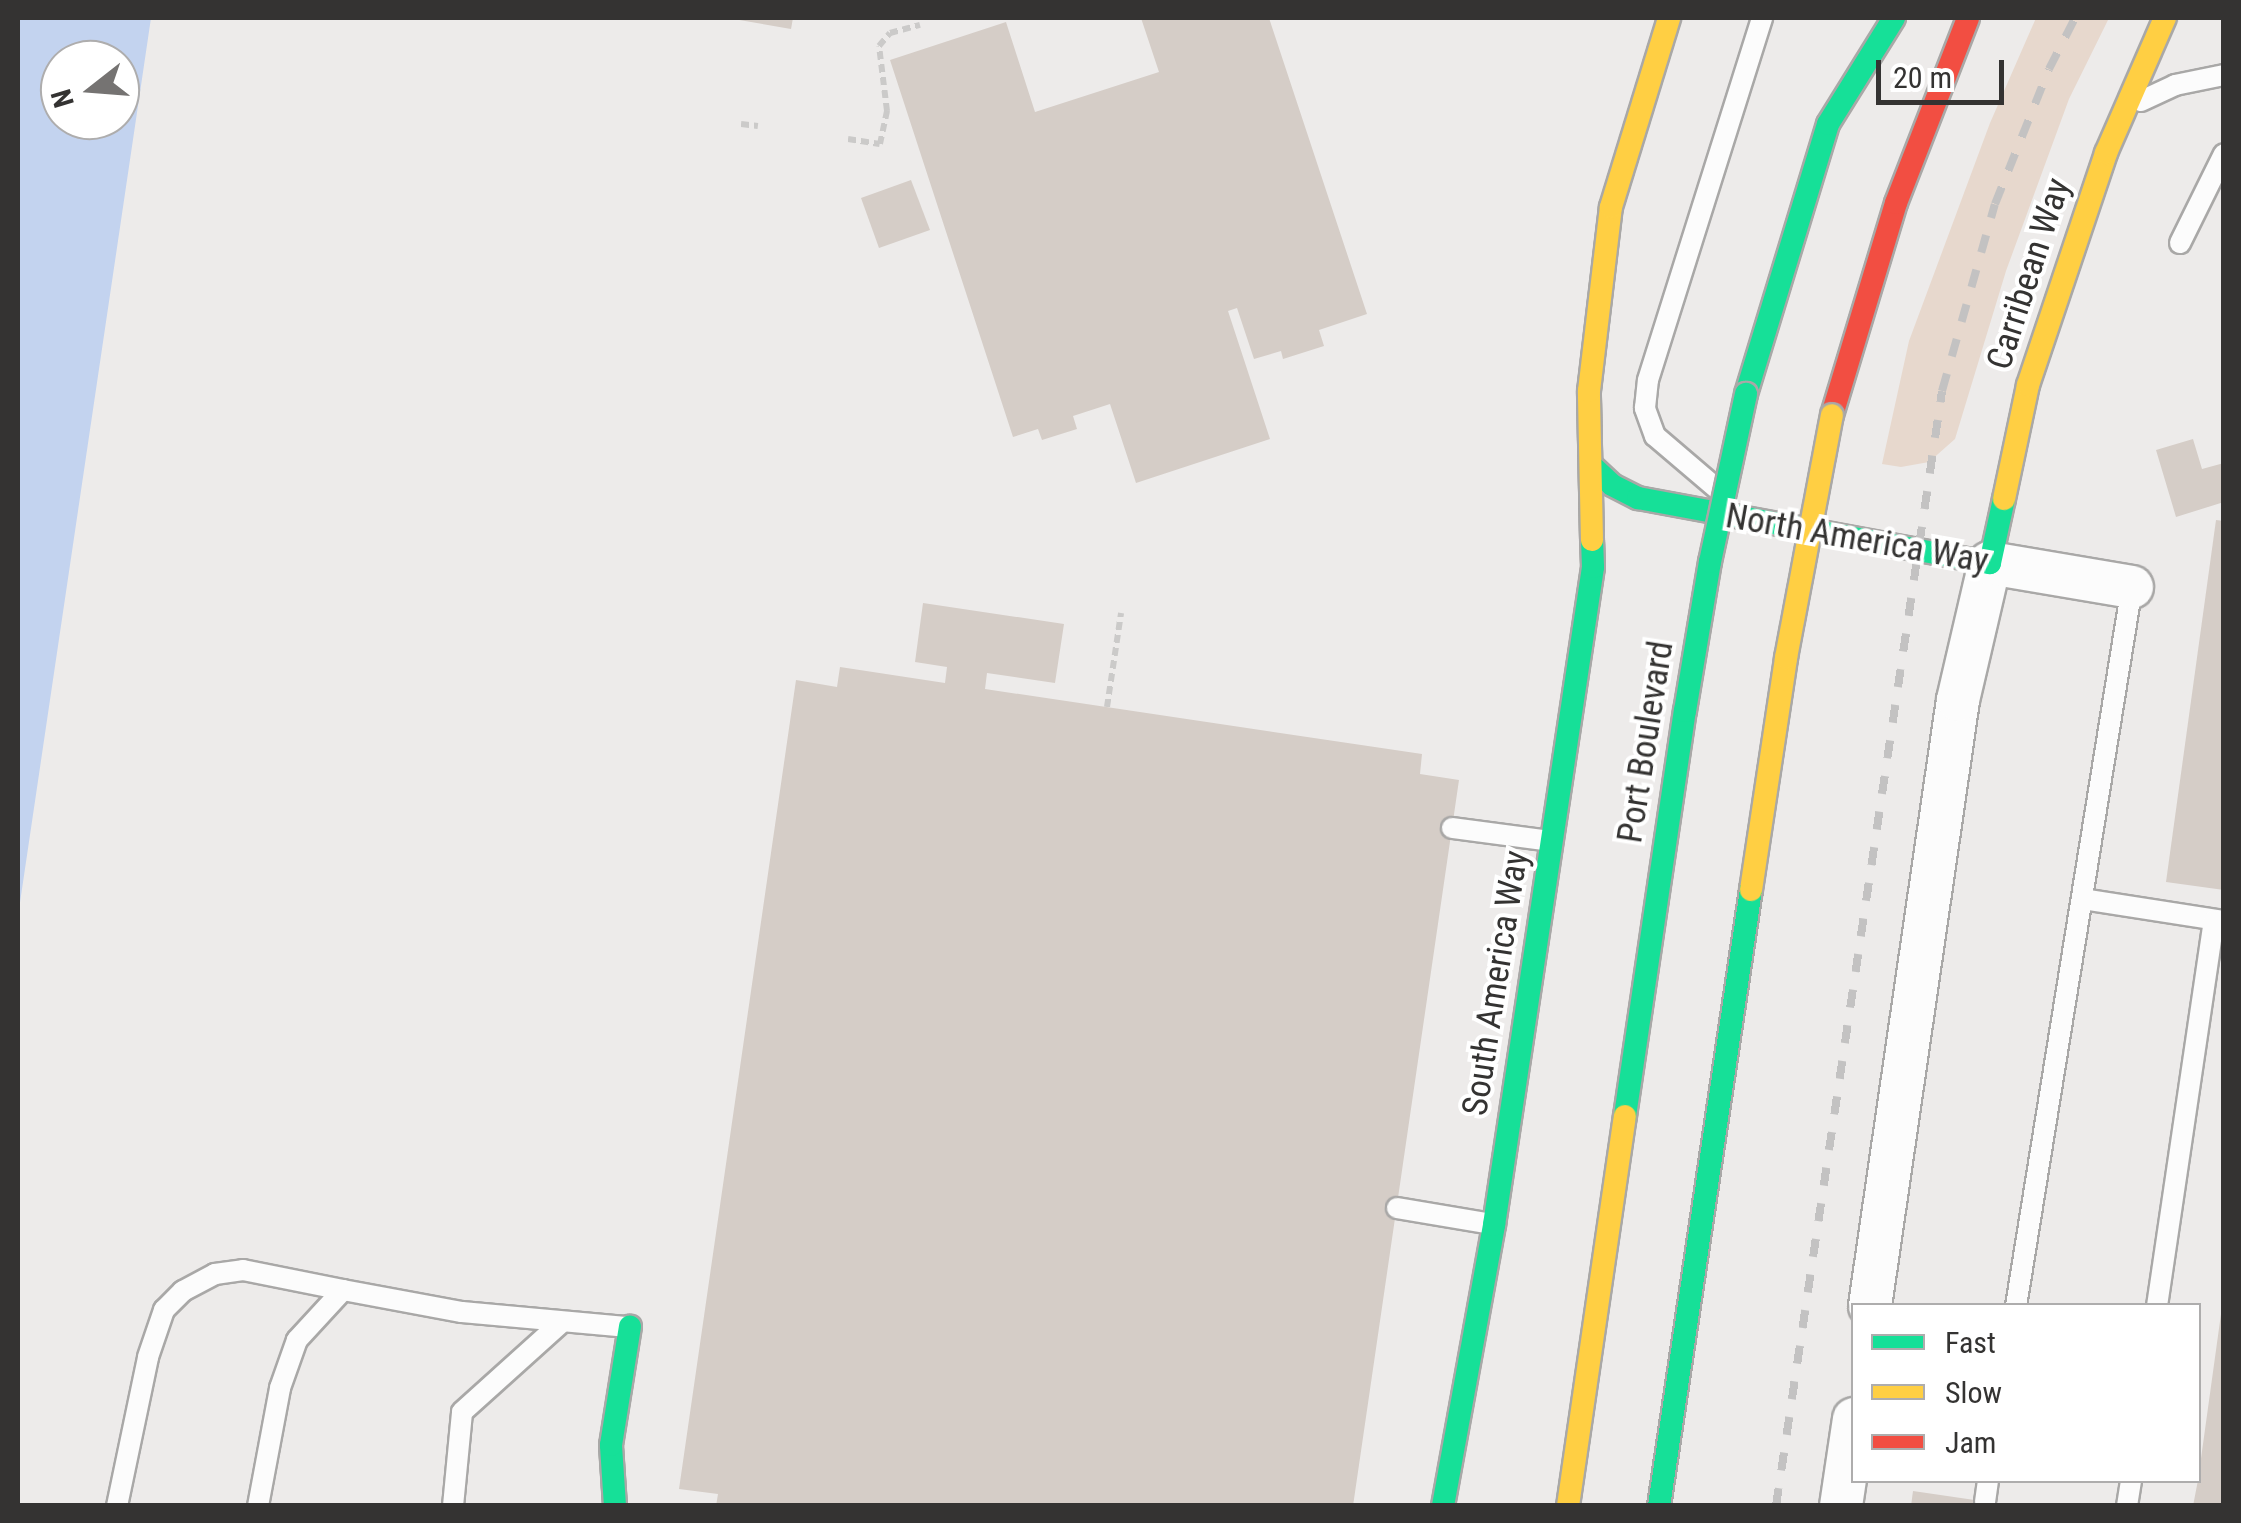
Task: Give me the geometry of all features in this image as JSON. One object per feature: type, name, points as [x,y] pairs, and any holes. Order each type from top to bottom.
[{"type":"main road","name":"South America Way","points":[[1443,1506],[1494,1225],[1592,567],[1588,391],[1611,207],[1668,18]]},
{"type":"main road","name":"Port Boulevard","points":[[1568,1506],[1688,694],[1710,562],[1746,394],[1828,124],[1894,18]]},
{"type":"main road","points":[[1659,1506],[1783,674],[1832,416],[1896,203],[1968,18]]},
{"type":"main road","name":"Carribean Way","points":[[1990,564],[2028,384],[2125,108],[2166,18]]},
{"type":"main road","points":[[1828,124],[1845,53]]},
{"type":"main road","name":"North America Way","points":[[1592,467],[1612,485],[1638,498],[1990,564]]},
{"type":"main road","points":[[615,1506],[610,1445],[630,1327]]},
{"type":"street","name":"North America Way","points":[[1990,564],[2132,587]]},
{"type":"street","points":[[1870,1303],[1958,700],[1990,564]]},
{"type":"street","points":[[1841,1506],[1851,1439]]},
{"type":"lane","points":[[1754,520],[1655,436],[1645,408],[1648,380],[1762,18]]},
{"type":"lane","points":[[2125,108],[2175,85],[2224,75]]},
{"type":"lane","points":[[2180,243],[2224,154]]},
{"type":"lane","points":[[2016,1303],[2132,587]]},
{"type":"lane","points":[[1452,828],[1553,841]]},
{"type":"lane","points":[[2082,899],[2219,921],[2157,1303]]},
{"type":"lane","points":[[1396,1208],[1494,1225]]},
{"type":"lane","points":[[116,1506],[148,1358],[164,1310],[183,1292],[214,1274],[243,1270],[462,1312],[630,1327]]},
{"type":"lane","points":[[258,1506],[280,1388],[297,1340],[343,1290]]},
{"type":"lane","points":[[452,1506],[462,1412],[561,1323]]},
{"type":"path","points":[[848,139],[880,144],[888,111],[879,46],[890,33],[920,26]]},
{"type":"path","points":[[741,124],[758,126]]},
{"type":"path","points":[[1108,707],[1121,613]]},
{"type":"shaded area","points":[[2036,18],[2109,18],[2069,99],[2006,271],[1955,439],[1929,462],[1901,467],[1882,464],[1909,341],[1990,123]]},
{"type":"water","points":[[18,18],[151,18],[140,92],[140,40],[40,40],[40,140],[133,140],[18,916]]},
{"type":"building","points":[[728,18],[793,18],[791,29]]},
{"type":"building","points":[[1141,18],[1269,18],[1367,314],[1319,330],[1324,346],[1283,359],[1281,351],[1254,359],[1237,308],[1228,311],[1270,439],[1136,483],[1110,404],[1073,416],[1077,429],[1042,440],[1038,429],[1013,437],[890,60],[1006,22],[1035,112],[1159,72]]},
{"type":"building","points":[[911,180],[930,230],[879,248],[861,198]]},
{"type":"building","points":[[2193,439],[2202,469],[2224,463],[2224,502],[2176,517],[2156,450]]},
{"type":"building","points":[[2216,520],[2224,521],[2224,890],[2166,882]]},
{"type":"building","points":[[923,603],[1064,624],[1055,683],[987,673],[985,689],[1422,754],[1420,774],[1459,780],[1353,1506],[716,1506],[718,1494],[679,1489],[796,680],[837,687],[840,667],[945,683],[947,667],[915,662]]},
{"type":"building","points":[[2221,1314],[2224,1506],[2193,1506],[2197,1483],[2201,1483]]},
{"type":"building","points":[[1913,1491],[1995,1503],[1995,1506],[1911,1506]]},
{"type":"railway","points":[[1776,1506],[1942,391],[1995,204],[2049,69],[2075,18]]},
{"type":"traffic: fast","points":[[1746,394],[1828,124],[1894,18]]},
{"type":"traffic: fast","points":[[1625,1116],[1685,711],[1710,562],[1746,394]]},
{"type":"traffic: fast","points":[[1593,467],[1612,485],[1638,498],[1990,563],[2004,499]]},
{"type":"traffic: fast","points":[[1443,1506],[1494,1225],[1593,567],[1592,540]]},
{"type":"traffic: fast","points":[[1659,1506],[1751,890]]},
{"type":"traffic: fast","points":[[615,1506],[611,1445],[630,1327]]},
{"type":"traffic: slow","points":[[1592,540],[1589,391],[1611,207],[1669,18]]},
{"type":"traffic: slow","points":[[2004,499],[2028,385],[2106,153],[2165,18]]},
{"type":"traffic: slow","points":[[1751,890],[1786,658],[1832,415]]},
{"type":"traffic: slow","points":[[1568,1506],[1625,1116]]},
{"type":"traffic: jam","points":[[1832,415],[1896,203],[1968,18]]}]
